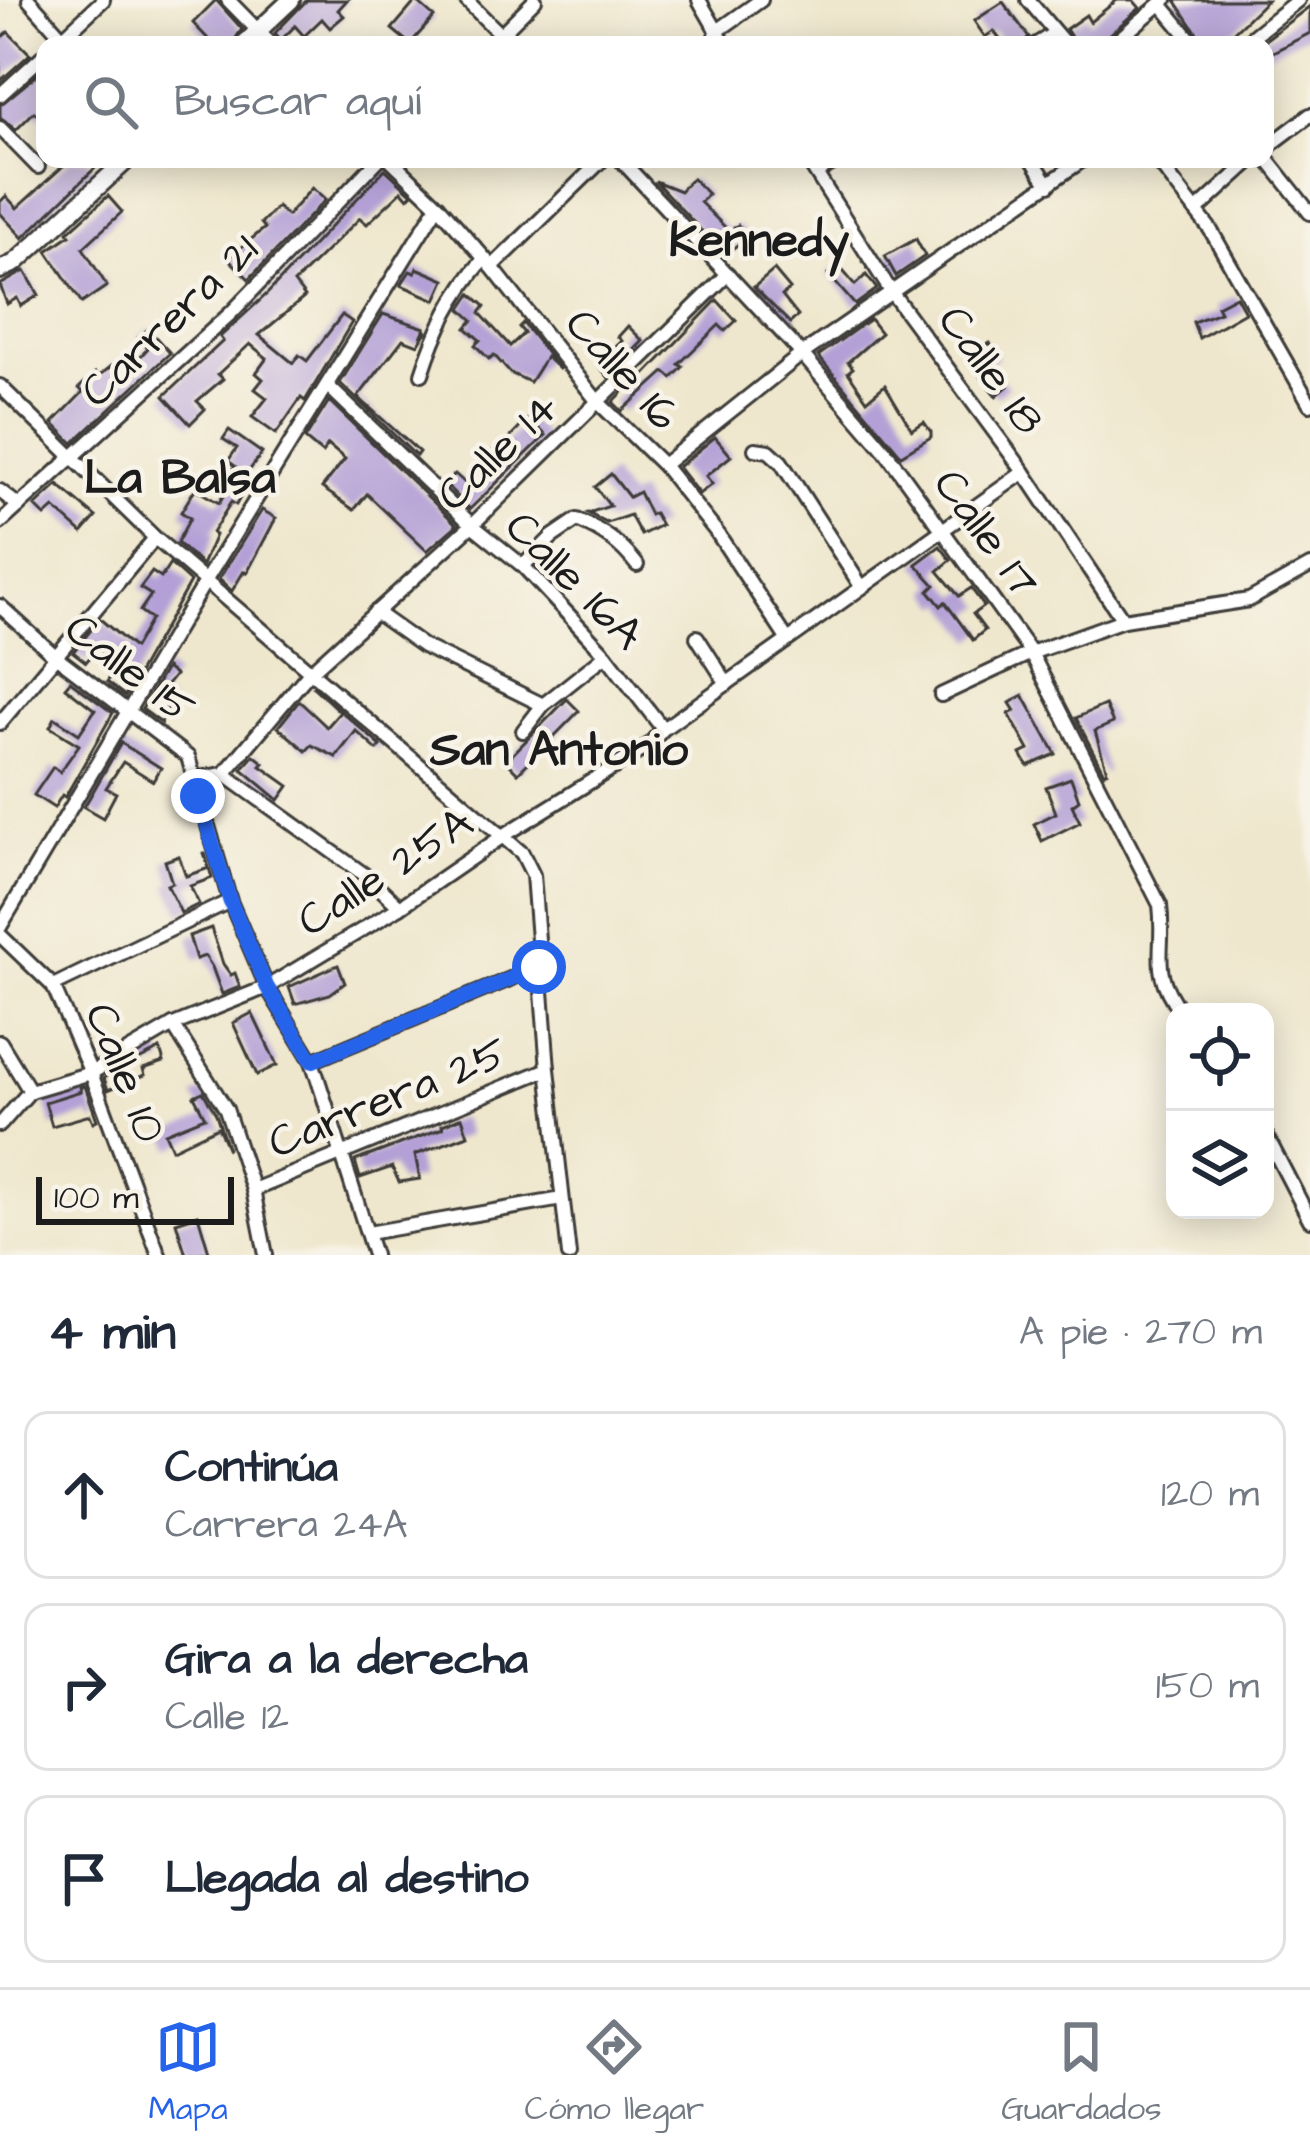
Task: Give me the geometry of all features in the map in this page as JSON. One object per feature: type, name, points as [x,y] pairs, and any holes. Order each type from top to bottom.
[{"type":"street","points":[[29,0],[55,36]]},
{"type":"street","points":[[64,36],[104,0]]},
{"type":"street","points":[[228,0],[262,36]]},
{"type":"street","points":[[252,36],[291,0]]},
{"type":"street","points":[[466,0],[497,36]]},
{"type":"street","points":[[505,36],[535,0]]},
{"type":"street","points":[[699,0],[719,36]]},
{"type":"street","points":[[716,32],[761,0]]},
{"type":"street","points":[[1028,0],[1058,36]]},
{"type":"street","points":[[1253,36],[1298,0]]},
{"type":"street","points":[[1123,36],[1163,2],[1188,36]]},
{"type":"street","points":[[1050,36],[1055,33]]},
{"type":"street","points":[[0,95],[36,62]]},
{"type":"street","points":[[1274,145],[1310,115]]},
{"type":"street","points":[[0,128],[36,165]]},
{"type":"street","points":[[1274,164],[1310,213]]},
{"type":"street","points":[[0,269],[15,263],[118,168]]},
{"type":"street","name":"Carrera 21","points":[[0,524],[232,313],[370,168]]},
{"type":"street","name":"Calle 16","points":[[399,168],[488,263],[598,401],[663,465],[718,534],[787,639]]},
{"type":"street","points":[[422,374],[436,332],[464,282],[593,168]]},
{"type":"street","name":"Calle 17","points":[[628,168],[802,354],[886,452],[1031,653],[1160,905],[1164,933],[1159,973],[1174,1003]]},
{"type":"street","name":"Calle 18","points":[[813,168],[892,293],[1024,472],[1124,620]]},
{"type":"street","points":[[816,172],[823,168]]},
{"type":"street","points":[[1038,168],[1049,185]]},
{"type":"street","points":[[663,465],[802,354],[1072,168]]},
{"type":"street","points":[[1163,168],[1196,209],[1252,297],[1310,404]]},
{"type":"street","points":[[1196,209],[1243,168]]},
{"type":"street","points":[[0,931],[206,580],[438,205]]},
{"type":"street","name":"Calle 14","points":[[224,774],[309,673],[472,525],[728,274]]},
{"type":"street","points":[[0,386],[155,538],[522,853],[533,875],[569,1255]]},
{"type":"street","name":"Calle 16A","points":[[328,386],[472,525],[523,566],[606,655],[663,729]]},
{"type":"street","points":[[755,449],[781,462],[861,586]]},
{"type":"street","name":"Calle 25A","points":[[30,1091],[91,1073],[173,1025],[267,987],[400,907],[648,746],[663,729],[1024,472]]},
{"type":"street","points":[[0,491],[19,506]]},
{"type":"street","points":[[523,566],[552,537],[578,520],[603,531],[637,565]]},
{"type":"street","points":[[0,722],[155,538]]},
{"type":"street","points":[[941,695],[1031,653],[1124,620],[1250,601],[1310,566]]},
{"type":"street","name":"Calle 15","points":[[0,606],[54,655],[188,757],[230,901],[267,987],[312,1061],[374,1255]]},
{"type":"street","points":[[375,612],[423,646],[543,705]]},
{"type":"street","points":[[697,637],[727,684]]},
{"type":"street","points":[[523,731],[543,705],[606,655]]},
{"type":"street","points":[[194,779],[224,774]]},
{"type":"street","name":"Calle 15","points":[[224,774],[368,878],[400,907]]},
{"type":"street","points":[[53,986],[230,901]]},
{"type":"street","name":"Calle 10","points":[[0,931],[53,986],[159,1255]]},
{"type":"street","points":[[312,1061],[539,967]]},
{"type":"street","points":[[173,1025],[226,1108],[253,1190],[266,1255]]},
{"type":"street","points":[[0,1042],[30,1091],[0,1125]]},
{"type":"street","name":"Carrera 25","points":[[253,1190],[548,1069]]},
{"type":"street","points":[[1274,1150],[1310,1220]]},
{"type":"street","points":[[368,1233],[562,1199]]},
{"type":"building","points":[[216,0],[242,29],[237,36],[205,36],[193,23]]},
{"type":"building","points":[[307,0],[347,0],[338,10],[344,16],[330,28],[322,19],[304,36],[295,26],[285,36],[275,33]]},
{"type":"building","points":[[1117,0],[1133,0],[1140,8],[1108,36],[1070,36],[1066,29],[1086,15],[1090,22]]},
{"type":"building","points":[[1175,0],[1267,0],[1229,36],[1199,36]]},
{"type":"building","points":[[416,1],[434,17],[417,36],[400,36],[392,29]]},
{"type":"building","points":[[1003,2],[1028,36],[998,36],[994,31],[984,36],[974,21]]},
{"type":"building","points":[[1310,6],[1310,33],[1274,51],[1274,36],[1270,36]]},
{"type":"building","points":[[8,32],[30,54],[0,81],[0,39]]},
{"type":"building","points":[[36,76],[36,114],[16,130],[0,118],[0,105]]},
{"type":"building","points":[[61,168],[95,168],[23,238],[0,213],[0,202],[6,196],[17,208]]},
{"type":"building","points":[[385,169],[412,194],[408,198],[402,191],[367,224],[360,218],[294,283],[305,297],[259,335],[293,363],[299,355],[307,361],[342,315],[352,322],[305,401],[301,398],[276,434],[252,417],[267,398],[255,389],[263,379],[256,373],[267,358],[250,344],[218,374],[223,379],[197,401],[205,409],[190,424],[164,396],[223,341],[220,337]]},
{"type":"building","points":[[692,178],[708,194],[700,202],[729,231],[738,225],[748,237],[724,255],[655,181],[680,191]]},
{"type":"building","points":[[312,188],[325,200],[249,279],[228,258],[265,228],[261,223],[277,207],[287,216]]},
{"type":"building","points":[[108,196],[122,212],[83,248],[107,286],[82,303],[47,251]]},
{"type":"building","points":[[916,239],[925,256],[896,276],[885,256]]},
{"type":"building","points":[[838,265],[855,285],[866,275],[877,289],[855,305],[828,274]]},
{"type":"building","points":[[417,268],[445,280],[436,300],[401,285]]},
{"type":"building","points":[[774,270],[790,289],[782,296],[798,316],[790,323],[754,287]]},
{"type":"building","points":[[25,271],[39,295],[21,306],[17,298],[7,304],[0,285]]},
{"type":"building","points":[[471,294],[485,306],[480,313],[510,346],[524,333],[519,327],[523,323],[560,370],[546,357],[530,382],[510,373],[494,355],[489,359],[475,345],[480,340],[466,328],[473,320],[461,309]]},
{"type":"building","points":[[1236,296],[1245,312],[1199,338],[1193,322],[1220,312],[1217,306]]},
{"type":"building","points":[[717,300],[736,321],[725,331],[719,325],[679,364],[683,367],[672,378],[665,372],[622,411],[613,402]]},
{"type":"building","points":[[383,314],[425,328],[421,337],[427,330],[418,345],[403,339],[358,397],[419,452],[416,456],[340,383]]},
{"type":"building","points":[[870,319],[881,333],[848,362],[853,368],[848,372],[867,400],[885,385],[912,430],[924,422],[931,432],[931,437],[901,455],[818,356]]},
{"type":"building","points":[[628,326],[643,341],[608,377],[597,364],[622,341],[618,337]]},
{"type":"building","points":[[148,329],[170,353],[73,443],[53,423],[95,373],[98,377],[125,355],[133,365],[148,348],[138,338]]},
{"type":"building","points":[[990,343],[997,357],[988,363],[1008,386],[996,396],[965,357]]},
{"type":"building","points":[[329,401],[457,525],[427,551],[367,494],[354,510],[322,488],[345,459],[328,445],[322,453],[305,439]]},
{"type":"building","points":[[528,419],[546,435],[470,509],[445,484],[455,474],[465,483],[484,465],[480,460]]},
{"type":"building","points":[[229,430],[262,453],[243,479],[248,484],[236,505],[231,502],[212,533],[202,565],[177,543],[190,518],[181,512],[195,489],[219,503],[234,477],[230,474],[235,466],[228,461],[237,448],[223,439]]},
{"type":"building","points":[[715,437],[731,456],[706,476],[712,484],[699,494],[678,467]]},
{"type":"building","points":[[611,474],[629,497],[639,492],[650,515],[654,513],[661,525],[641,535],[630,515],[607,523],[588,513],[610,506],[595,487]]},
{"type":"building","points":[[58,485],[96,517],[82,533],[54,508],[45,516],[35,506]]},
{"type":"building","points":[[262,510],[276,518],[232,591],[219,579]]},
{"type":"building","points":[[940,546],[951,560],[938,571],[959,596],[971,588],[984,606],[973,614],[985,630],[973,640],[945,602],[941,606],[929,591],[935,585],[916,564]]},
{"type":"building","points":[[170,564],[190,582],[125,696],[107,682],[117,666],[97,649],[86,662],[73,652],[100,619],[134,648],[151,619],[140,611],[151,595],[140,588],[152,572],[161,578]]},
{"type":"building","points":[[166,668],[175,675],[159,695],[170,702],[161,723],[142,709]]},
{"type":"building","points":[[70,681],[113,713],[54,808],[34,795],[53,767],[60,772],[79,745],[50,727],[55,718],[79,734],[95,710],[65,687]]},
{"type":"building","points":[[312,686],[381,746],[377,750],[356,731],[336,757],[312,745],[306,751],[278,727],[299,701],[327,727],[340,712]]},
{"type":"building","points":[[1023,695],[1056,754],[1028,766],[1021,754],[1029,750],[1009,714],[1015,711],[1010,703]]},
{"type":"building","points":[[567,699],[579,711],[518,773],[506,761]]},
{"type":"building","points":[[1105,705],[1113,723],[1095,731],[1104,773],[1076,718]]},
{"type":"building","points":[[121,743],[161,768],[153,781],[123,762],[106,788],[116,793],[103,818],[84,807]]},
{"type":"building","points":[[254,755],[289,786],[279,800],[242,769]]},
{"type":"building","points":[[1071,778],[1079,800],[1072,805],[1080,822],[1042,841],[1034,824],[1056,813],[1046,787]]},
{"type":"building","points":[[205,854],[212,878],[190,886],[199,904],[181,913],[167,885],[172,883],[165,861],[179,856],[186,876],[209,868]]},
{"type":"building","points":[[211,928],[223,964],[231,975],[235,973],[240,987],[222,994],[205,956],[196,959],[189,936]]},
{"type":"building","points":[[338,965],[345,983],[330,994],[295,1004],[289,987]]},
{"type":"building","points":[[252,1013],[277,1065],[257,1075],[233,1023]]},
{"type":"building","points":[[160,1049],[164,1062],[108,1090],[104,1078]]},
{"type":"building","points":[[85,1086],[97,1120],[93,1122],[90,1115],[52,1126],[45,1102]]},
{"type":"building","points":[[203,1092],[228,1150],[218,1127],[172,1149],[165,1133],[205,1117],[194,1096]]},
{"type":"building","points":[[462,1117],[468,1135],[415,1155],[420,1179],[399,1182],[392,1167],[360,1178],[355,1161]]},
{"type":"building","points":[[198,1215],[209,1252],[186,1255],[176,1222]]},
{"type":"district","name":"Kennedy","points":[[759,239]]},
{"type":"district","name":"La Balsa","points":[[180,476]]},
{"type":"district","name":"San Antonio","points":[[559,748]]},
{"type":"route","points":[[198,796],[230,901],[267,987],[312,1061],[539,967]]}]
